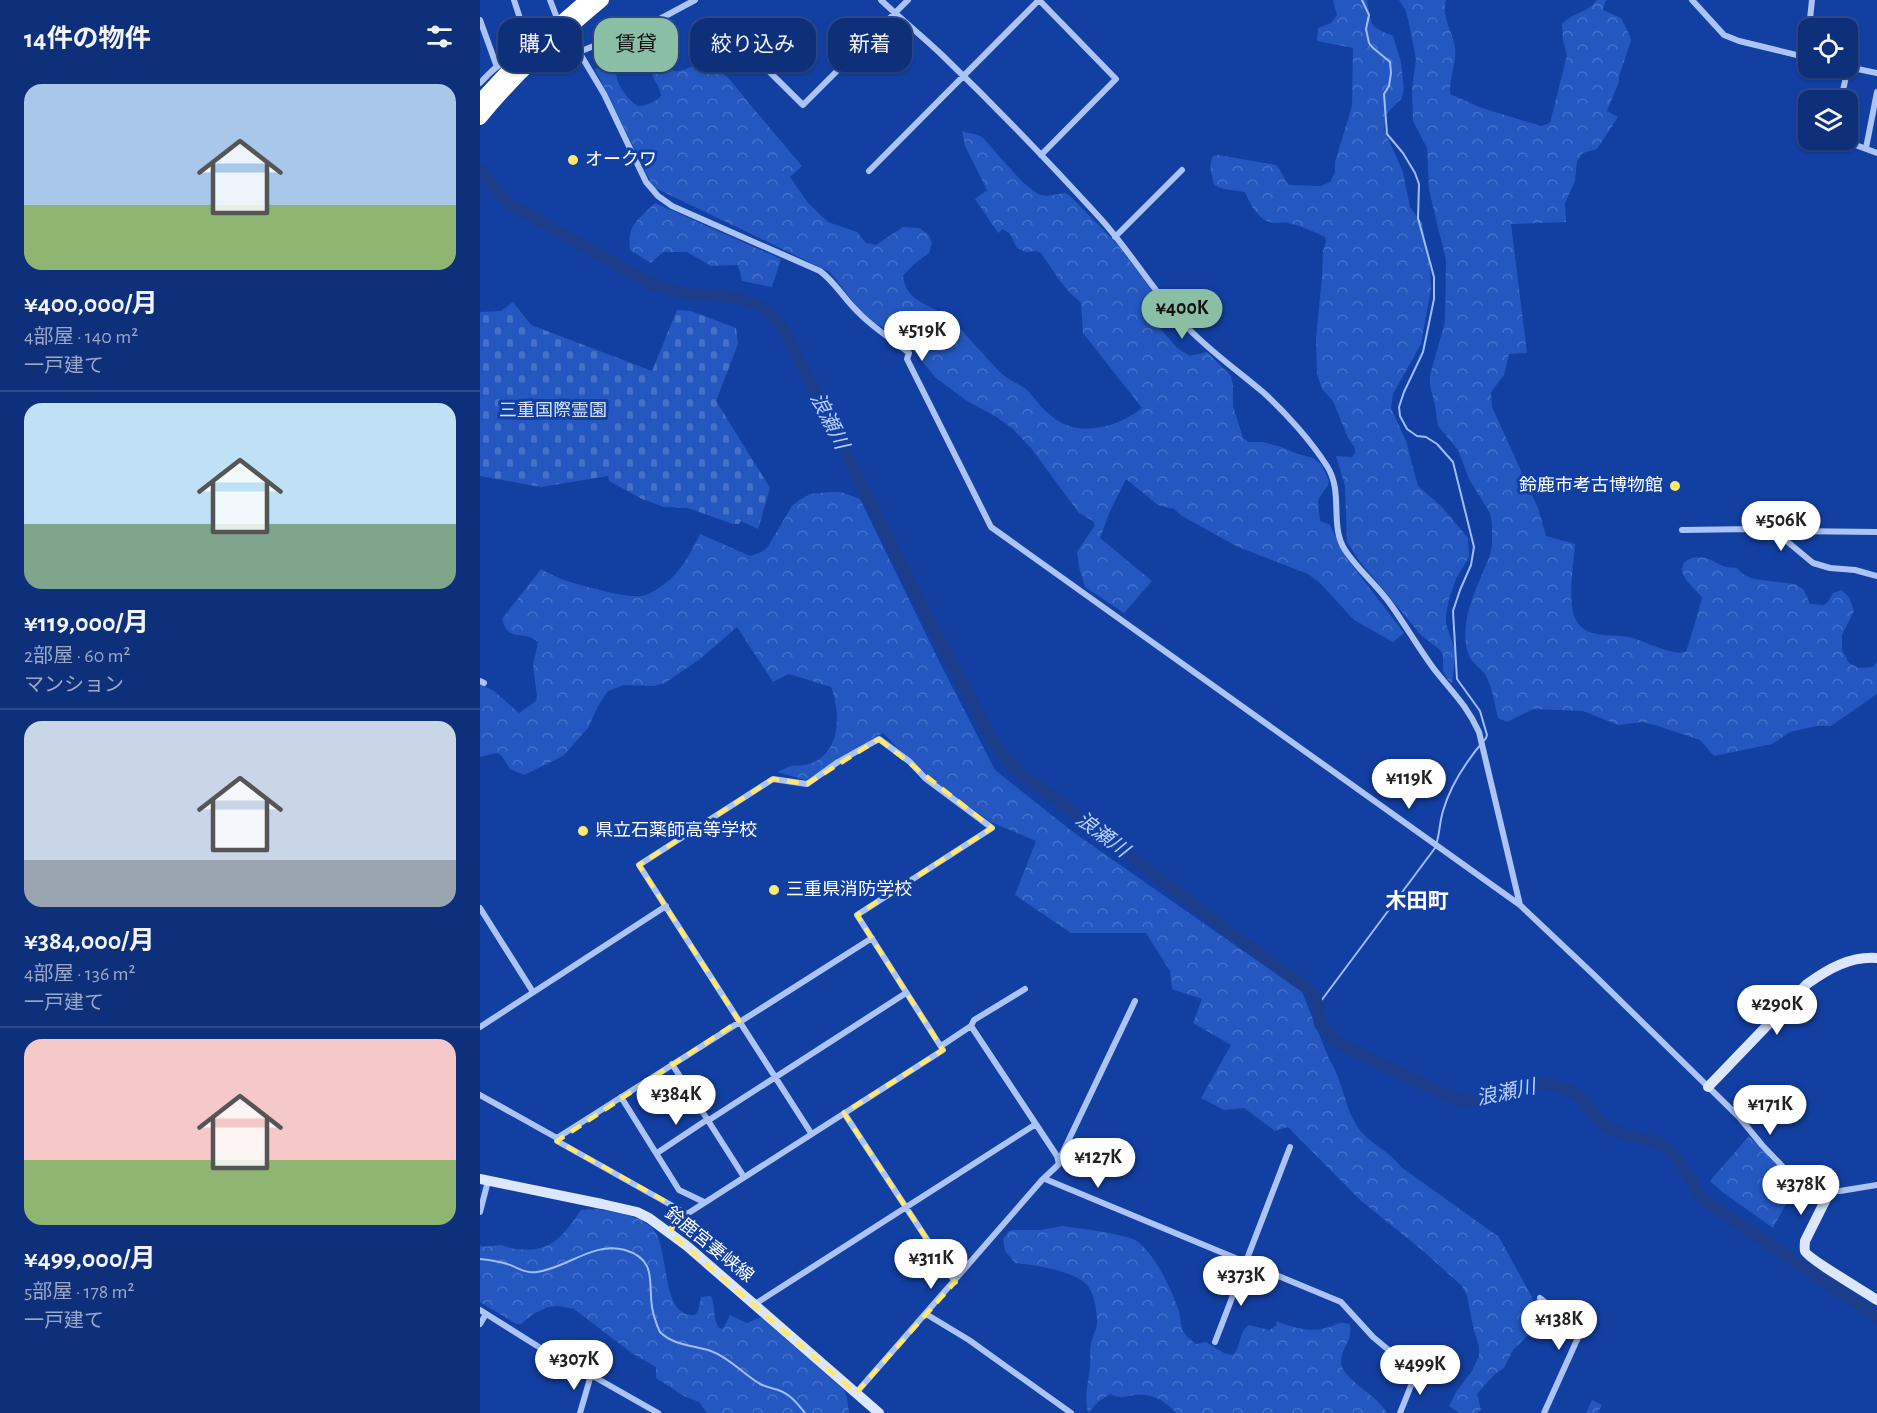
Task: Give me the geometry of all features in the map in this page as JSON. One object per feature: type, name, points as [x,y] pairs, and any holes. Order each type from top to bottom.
[{"type":"highway","points":[[567,18],[585,0]]},
{"type":"highway","points":[[579,18],[602,0]]},
{"type":"highway","points":[[480,101],[512,72]]},
{"type":"highway","points":[[480,118],[516,72]]},
{"type":"main road","points":[[1708,1087],[1807,984],[1840,964],[1877,958]]},
{"type":"main road","name":"鈴鹿宮妻峡線","points":[[484,1180],[637,1212],[670,1233],[879,1413]]},
{"type":"main road","points":[[1830,1191],[1805,1241],[1804,1250],[1807,1255],[1877,1300]]},
{"type":"street","points":[[514,0],[520,18]]},
{"type":"street","points":[[550,0],[557,18],[585,0]]},
{"type":"street","points":[[582,51],[656,21],[695,0]]},
{"type":"street","points":[[881,0],[963,76],[1041,155],[1102,220],[1181,321],[1202,343],[1282,410],[1328,468],[1337,494],[1337,528],[1342,545],[1390,604],[1421,651],[1467,707],[1482,741],[1520,905]]},
{"type":"street","points":[[770,72],[803,105],[908,0]]},
{"type":"street","points":[[869,171],[1039,0],[1116,79],[1041,155]]},
{"type":"street","points":[[1692,0],[1724,35],[1739,41],[1798,55]]},
{"type":"street","points":[[1810,18],[1812,0]]},
{"type":"street","points":[[480,21],[496,67],[480,83]]},
{"type":"street","points":[[582,57],[604,94],[646,182],[658,196],[672,206],[820,271],[830,279],[866,320],[909,353],[907,359],[990,527],[1520,905],[1739,1117],[1785,1169],[1830,1191],[1877,1185]]},
{"type":"street","points":[[1858,69],[1877,73]]},
{"type":"street","points":[[1866,148],[1877,92]]},
{"type":"street","points":[[1858,145],[1877,153]]},
{"type":"street","points":[[1115,237],[1182,170]]},
{"type":"street","points":[[1682,530],[1754,529],[1770,532],[1783,538],[1813,562],[1830,568],[1855,570],[1877,576]]},
{"type":"street","points":[[1783,538],[1789,531],[1877,532]]},
{"type":"street","points":[[670,1233],[674,1222],[943,1050],[857,915],[992,828],[925,778],[910,762],[879,739],[838,762],[807,784],[773,779],[639,865],[811,1133]]},
{"type":"street","points":[[480,1027],[666,906]]},
{"type":"street","points":[[480,908],[533,992]]},
{"type":"street","points":[[557,1138],[872,938]]},
{"type":"street","points":[[940,1046],[971,1026],[974,1020],[1025,988]]},
{"type":"street","points":[[657,1153],[906,993]]},
{"type":"street","points":[[1058,1159],[1135,1001]]},
{"type":"street","points":[[856,1393],[1035,1188],[1059,1164],[1036,1124],[971,1026]]},
{"type":"street","points":[[672,1064],[744,1177]]},
{"type":"street","points":[[480,1095],[687,1214]]},
{"type":"street","points":[[621,1096],[679,1190],[704,1202]]},
{"type":"street","points":[[844,1113],[955,1282]]},
{"type":"street","points":[[755,1304],[1036,1124]]},
{"type":"street","points":[[1215,1342],[1290,1147]]},
{"type":"street","points":[[1045,1179],[1341,1302],[1373,1337],[1416,1373],[1400,1413]]},
{"type":"street","points":[[480,1212],[484,1180]]},
{"type":"street","points":[[1539,1298],[1581,1332],[1544,1413]]},
{"type":"street","points":[[480,1324],[483,1312],[550,1354],[657,1413]]},
{"type":"street","points":[[926,1314],[969,1340],[1071,1413]]},
{"type":"street","points":[[580,1413],[591,1375]]},
{"type":"highlighted area","points":[[879,739],[992,828],[857,915],[943,1050],[844,1113],[955,1282],[856,1393],[670,1233],[679,1209],[557,1141],[739,1021],[639,865],[773,779],[807,784]]},
{"type":"green space","points":[[1333,0],[1367,0],[1373,24],[1379,30],[1393,36],[1401,62],[1404,90],[1401,99],[1386,114],[1384,129],[1403,172],[1410,207],[1422,223],[1430,268],[1431,289],[1421,344],[1393,394],[1391,408],[1406,441],[1418,486],[1442,507],[1468,538],[1469,557],[1456,579],[1446,614],[1446,624],[1456,653],[1452,683],[1443,671],[1443,655],[1440,650],[1420,634],[1358,559],[1347,542],[1345,486],[1336,456],[1352,457],[1355,448],[1348,438],[1333,401],[1322,389],[1317,374],[1316,338],[1325,237],[1298,226],[1263,219],[1255,211],[1245,192],[1214,185],[1211,174],[1213,156],[1218,155],[1276,165],[1289,185],[1321,186],[1330,182],[1335,172],[1335,162],[1352,106],[1353,48],[1317,41],[1318,28],[1331,23],[1337,15]]},
{"type":"green space","points":[[1399,0],[1446,0],[1446,18],[1455,47],[1450,94],[1482,108],[1541,126],[1550,123],[1567,55],[1562,24],[1589,8],[1597,0],[1606,0],[1603,10],[1621,18],[1631,41],[1619,82],[1607,111],[1618,117],[1597,149],[1583,153],[1577,161],[1575,181],[1565,203],[1566,222],[1511,224],[1527,353],[1509,354],[1504,375],[1491,392],[1492,407],[1538,508],[1546,536],[1575,544],[1572,605],[1577,622],[1582,628],[1595,634],[1633,638],[1676,652],[1686,651],[1702,598],[1686,579],[1682,566],[1687,560],[1695,557],[1708,559],[1725,567],[1737,568],[1744,575],[1754,579],[1795,584],[1804,590],[1810,604],[1824,605],[1833,593],[1842,590],[1849,597],[1854,611],[1842,635],[1842,650],[1849,663],[1859,668],[1873,667],[1877,662],[1877,694],[1831,726],[1816,726],[1790,732],[1772,744],[1714,756],[1700,740],[1643,722],[1618,725],[1583,711],[1533,709],[1507,722],[1498,718],[1489,683],[1470,657],[1466,641],[1471,602],[1492,545],[1490,513],[1469,479],[1458,450],[1438,426],[1430,386],[1430,375],[1445,322],[1446,260],[1429,190],[1427,148],[1413,121],[1412,89],[1416,59],[1408,19]]},
{"type":"green space","points":[[690,68],[690,72],[721,72],[802,166],[790,177],[808,203],[828,222],[857,232],[866,243],[876,245],[903,227],[919,228],[928,234],[932,243],[929,253],[903,276],[905,286],[910,293],[951,320],[1001,373],[1025,389],[1046,412],[1069,426],[1088,429],[1107,426],[1142,408],[1083,333],[1081,303],[1060,281],[1041,253],[1026,252],[1017,248],[1010,234],[1003,229],[998,233],[975,199],[987,190],[965,146],[962,131],[983,138],[1034,192],[1044,196],[1065,193],[1069,195],[1118,245],[1165,308],[1151,318],[1177,348],[1190,356],[1207,352],[1231,376],[1233,406],[1243,438],[1248,442],[1263,442],[1281,447],[1313,458],[1321,464],[1329,481],[1318,502],[1320,521],[1330,525],[1345,556],[1404,633],[1393,642],[1354,620],[1320,583],[1308,574],[1238,547],[1182,516],[1174,509],[1158,505],[1126,479],[1100,538],[1152,581],[1124,613],[1085,587],[1077,552],[1095,525],[1093,521],[1079,513],[1031,448],[1012,428],[967,401],[936,378],[906,342],[864,316],[830,272],[653,187],[596,72],[616,72],[622,90],[639,106],[648,104],[661,96],[651,72],[678,72]]},
{"type":"green space","points":[[655,203],[781,259],[772,287],[742,281],[738,265],[711,266],[687,252],[663,252],[651,263],[630,250],[632,228]]},
{"type":"green space","name":"三重国際霊園","points":[[513,302],[531,325],[652,371],[677,310],[691,311],[736,328],[738,344],[716,401],[770,488],[758,529],[741,521],[739,524],[733,524],[688,508],[664,507],[642,499],[609,481],[608,476],[541,487],[480,476],[480,312],[501,311]]},
{"type":"green space","points":[[841,492],[860,499],[995,770],[1073,832],[1302,992],[1359,1129],[1401,1167],[1499,1237],[1532,1297],[1534,1307],[1528,1335],[1513,1350],[1504,1368],[1495,1374],[1477,1394],[1481,1410],[1477,1413],[1459,1413],[1449,1406],[1479,1356],[1479,1346],[1467,1296],[1462,1286],[1360,1200],[1288,1127],[1275,1131],[1244,1108],[1224,1110],[1201,1098],[1231,1045],[1193,1023],[1202,999],[1172,989],[1170,971],[1146,933],[1071,933],[1015,895],[1036,841],[991,822],[926,777],[883,733],[805,780],[777,772],[790,766],[809,764],[820,759],[833,742],[837,720],[831,687],[789,674],[773,682],[737,627],[700,659],[665,683],[654,686],[624,685],[608,691],[588,728],[563,756],[524,775],[510,769],[501,755],[496,753],[480,757],[480,684],[494,691],[519,713],[536,701],[533,666],[538,642],[527,636],[513,634],[505,627],[502,619],[541,569],[582,586],[620,594],[644,595],[651,593],[673,577],[688,557],[700,534],[750,556],[767,548],[792,506],[810,494]]},
{"type":"green space","points":[[1749,1136],[1784,1171],[1799,1180],[1773,1228],[1710,1181]]},
{"type":"green space","points":[[596,1209],[634,1217],[653,1229],[658,1237],[669,1288],[678,1309],[686,1314],[695,1315],[701,1297],[711,1296],[719,1328],[723,1329],[730,1315],[747,1323],[761,1317],[844,1390],[849,1413],[707,1413],[699,1402],[684,1396],[656,1378],[656,1367],[633,1354],[574,1309],[548,1307],[533,1314],[521,1324],[516,1324],[480,1302],[480,1246],[499,1245],[529,1250],[539,1248],[548,1245],[562,1235],[581,1210]]},
{"type":"green space","points":[[1062,1226],[1133,1239],[1145,1248],[1167,1282],[1184,1332],[1196,1344],[1206,1342],[1224,1353],[1233,1355],[1238,1348],[1243,1331],[1249,1325],[1269,1330],[1277,1325],[1276,1321],[1313,1330],[1339,1323],[1349,1324],[1350,1335],[1341,1363],[1343,1369],[1387,1413],[1176,1413],[1167,1404],[1152,1396],[1120,1397],[1110,1394],[1088,1413],[1086,1395],[1091,1346],[1097,1322],[1097,1313],[1090,1290],[1074,1276],[1043,1267],[1015,1263],[1005,1251],[1003,1239],[1009,1231],[1013,1230],[1041,1230]]},
{"type":"green space","points":[[1592,1400],[1602,1405],[1598,1413],[1586,1413]]},
{"type":"waterway","points":[[1318,1005],[1435,848],[1450,791],[1466,763],[1487,735],[1480,711],[1457,679],[1453,611],[1471,565],[1474,547],[1453,462],[1437,444],[1407,429],[1400,416],[1399,407],[1404,392],[1423,352],[1434,299],[1434,277],[1418,218],[1419,184],[1403,153],[1387,134],[1384,94],[1389,86],[1390,62],[1369,43],[1366,29],[1369,15],[1362,0]]},
{"type":"waterway","name":"浪瀬川","points":[[480,170],[508,203],[653,285],[677,291],[744,300],[762,307],[772,315],[785,331],[927,615],[990,737],[1006,759],[1018,772],[1306,987],[1318,1005],[1320,1024],[1336,1042],[1457,1100],[1485,1100],[1535,1084],[1551,1084],[1572,1091],[1606,1126],[1618,1132],[1654,1141],[1667,1148],[1681,1164],[1701,1197],[1707,1202],[1877,1317]]},
{"type":"waterway","points":[[480,1259],[500,1262],[533,1272],[548,1270],[602,1249],[614,1248],[637,1255],[648,1270],[652,1309],[660,1332],[678,1343],[718,1354],[760,1384],[786,1394],[805,1413]]},
{"type":"place","name":"オークワ","points":[[573,160]]},
{"type":"place","name":"鈴鹿市考古博物館","points":[[1675,486]]},
{"type":"place","name":"県立石薬師高等学校","points":[[583,831]]},
{"type":"place","name":"三重県消防学校","points":[[774,890]]},
{"type":"district","name":"木田町","points":[[1417,901]]}]
